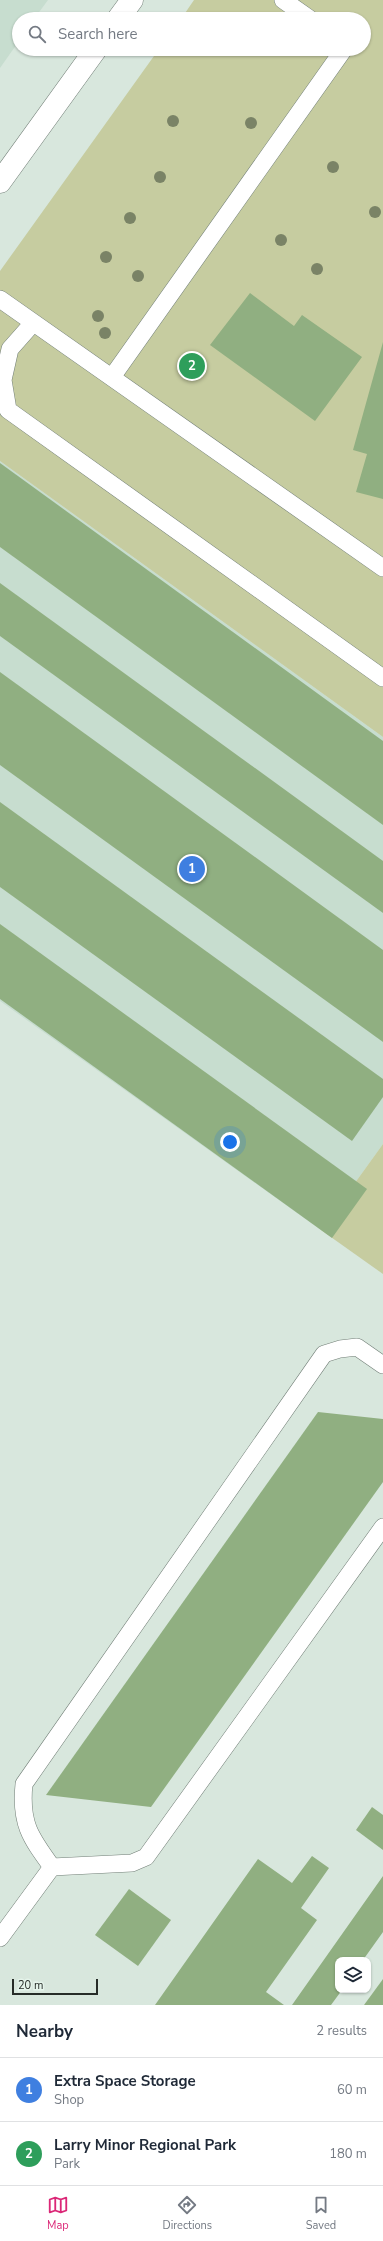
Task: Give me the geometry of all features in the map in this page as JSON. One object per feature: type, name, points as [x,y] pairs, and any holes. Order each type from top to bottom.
[{"type":"main road","points":[[123,12],[132,0]]},
{"type":"main road","points":[[0,182],[91,56]]},
{"type":"lane","points":[[283,0],[300,12]]},
{"type":"lane","points":[[112,377],[339,56]]},
{"type":"lane","points":[[0,299],[383,568]]},
{"type":"lane","points":[[33,323],[10,349],[3,380],[8,410],[383,678]]},
{"type":"lane","points":[[52,1867],[31,1838],[22,1804],[24,1784],[324,1354],[340,1349],[357,1347],[383,1366]]},
{"type":"lane","points":[[52,1867],[132,1863],[146,1857],[378,1545],[383,1526]]},
{"type":"lane","points":[[0,1938],[52,1867]]},
{"type":"shaded area","points":[[0,0],[48,0],[39,12],[12,12],[12,51],[0,68]]},
{"type":"shaded area","points":[[0,461],[383,737],[383,1144],[321,1230],[0,1001]]},
{"type":"green space","points":[[194,0],[383,0],[383,737],[0,461],[0,271],[154,56],[371,56],[371,12],[186,12]]},
{"type":"green space","points":[[383,1144],[383,1274],[321,1230]]},
{"type":"building","points":[[250,293],[294,326],[302,315],[362,357],[315,421],[210,345]]},
{"type":"building","points":[[383,342],[383,499],[356,492],[367,454],[353,450]]},
{"type":"building","points":[[0,463],[383,741],[383,825],[0,547]]},
{"type":"building","points":[[0,583],[383,861],[383,913],[0,636]]},
{"type":"building","points":[[0,672],[383,950],[383,1042],[0,765]]},
{"type":"building","points":[[0,802],[383,1079],[383,1097],[352,1141],[0,887]]},
{"type":"building","points":[[0,924],[367,1189],[332,1238],[0,999]]},
{"type":"building","points":[[318,1412],[383,1419],[383,1482],[151,1807],[46,1795]]},
{"type":"building","points":[[372,1807],[383,1815],[383,1850],[356,1830]]},
{"type":"building","points":[[312,1856],[329,1868],[301,1908],[317,1920],[266,1992],[284,2005],[155,2005],[258,1859],[292,1883]]},
{"type":"building","points":[[383,1876],[383,1932],[365,1957],[335,1957],[335,1993],[340,1993],[331,2005],[292,2005]]},
{"type":"building","points":[[129,1889],[171,1920],[138,1966],[95,1935]]},
{"type":"building","points":[[383,1979],[383,2005],[364,2005]]},
{"type":"place","name":"Larry Minor Regional Park","points":[[192,366]]},
{"type":"place","name":"Extra Space Storage","points":[[192,869]]}]
